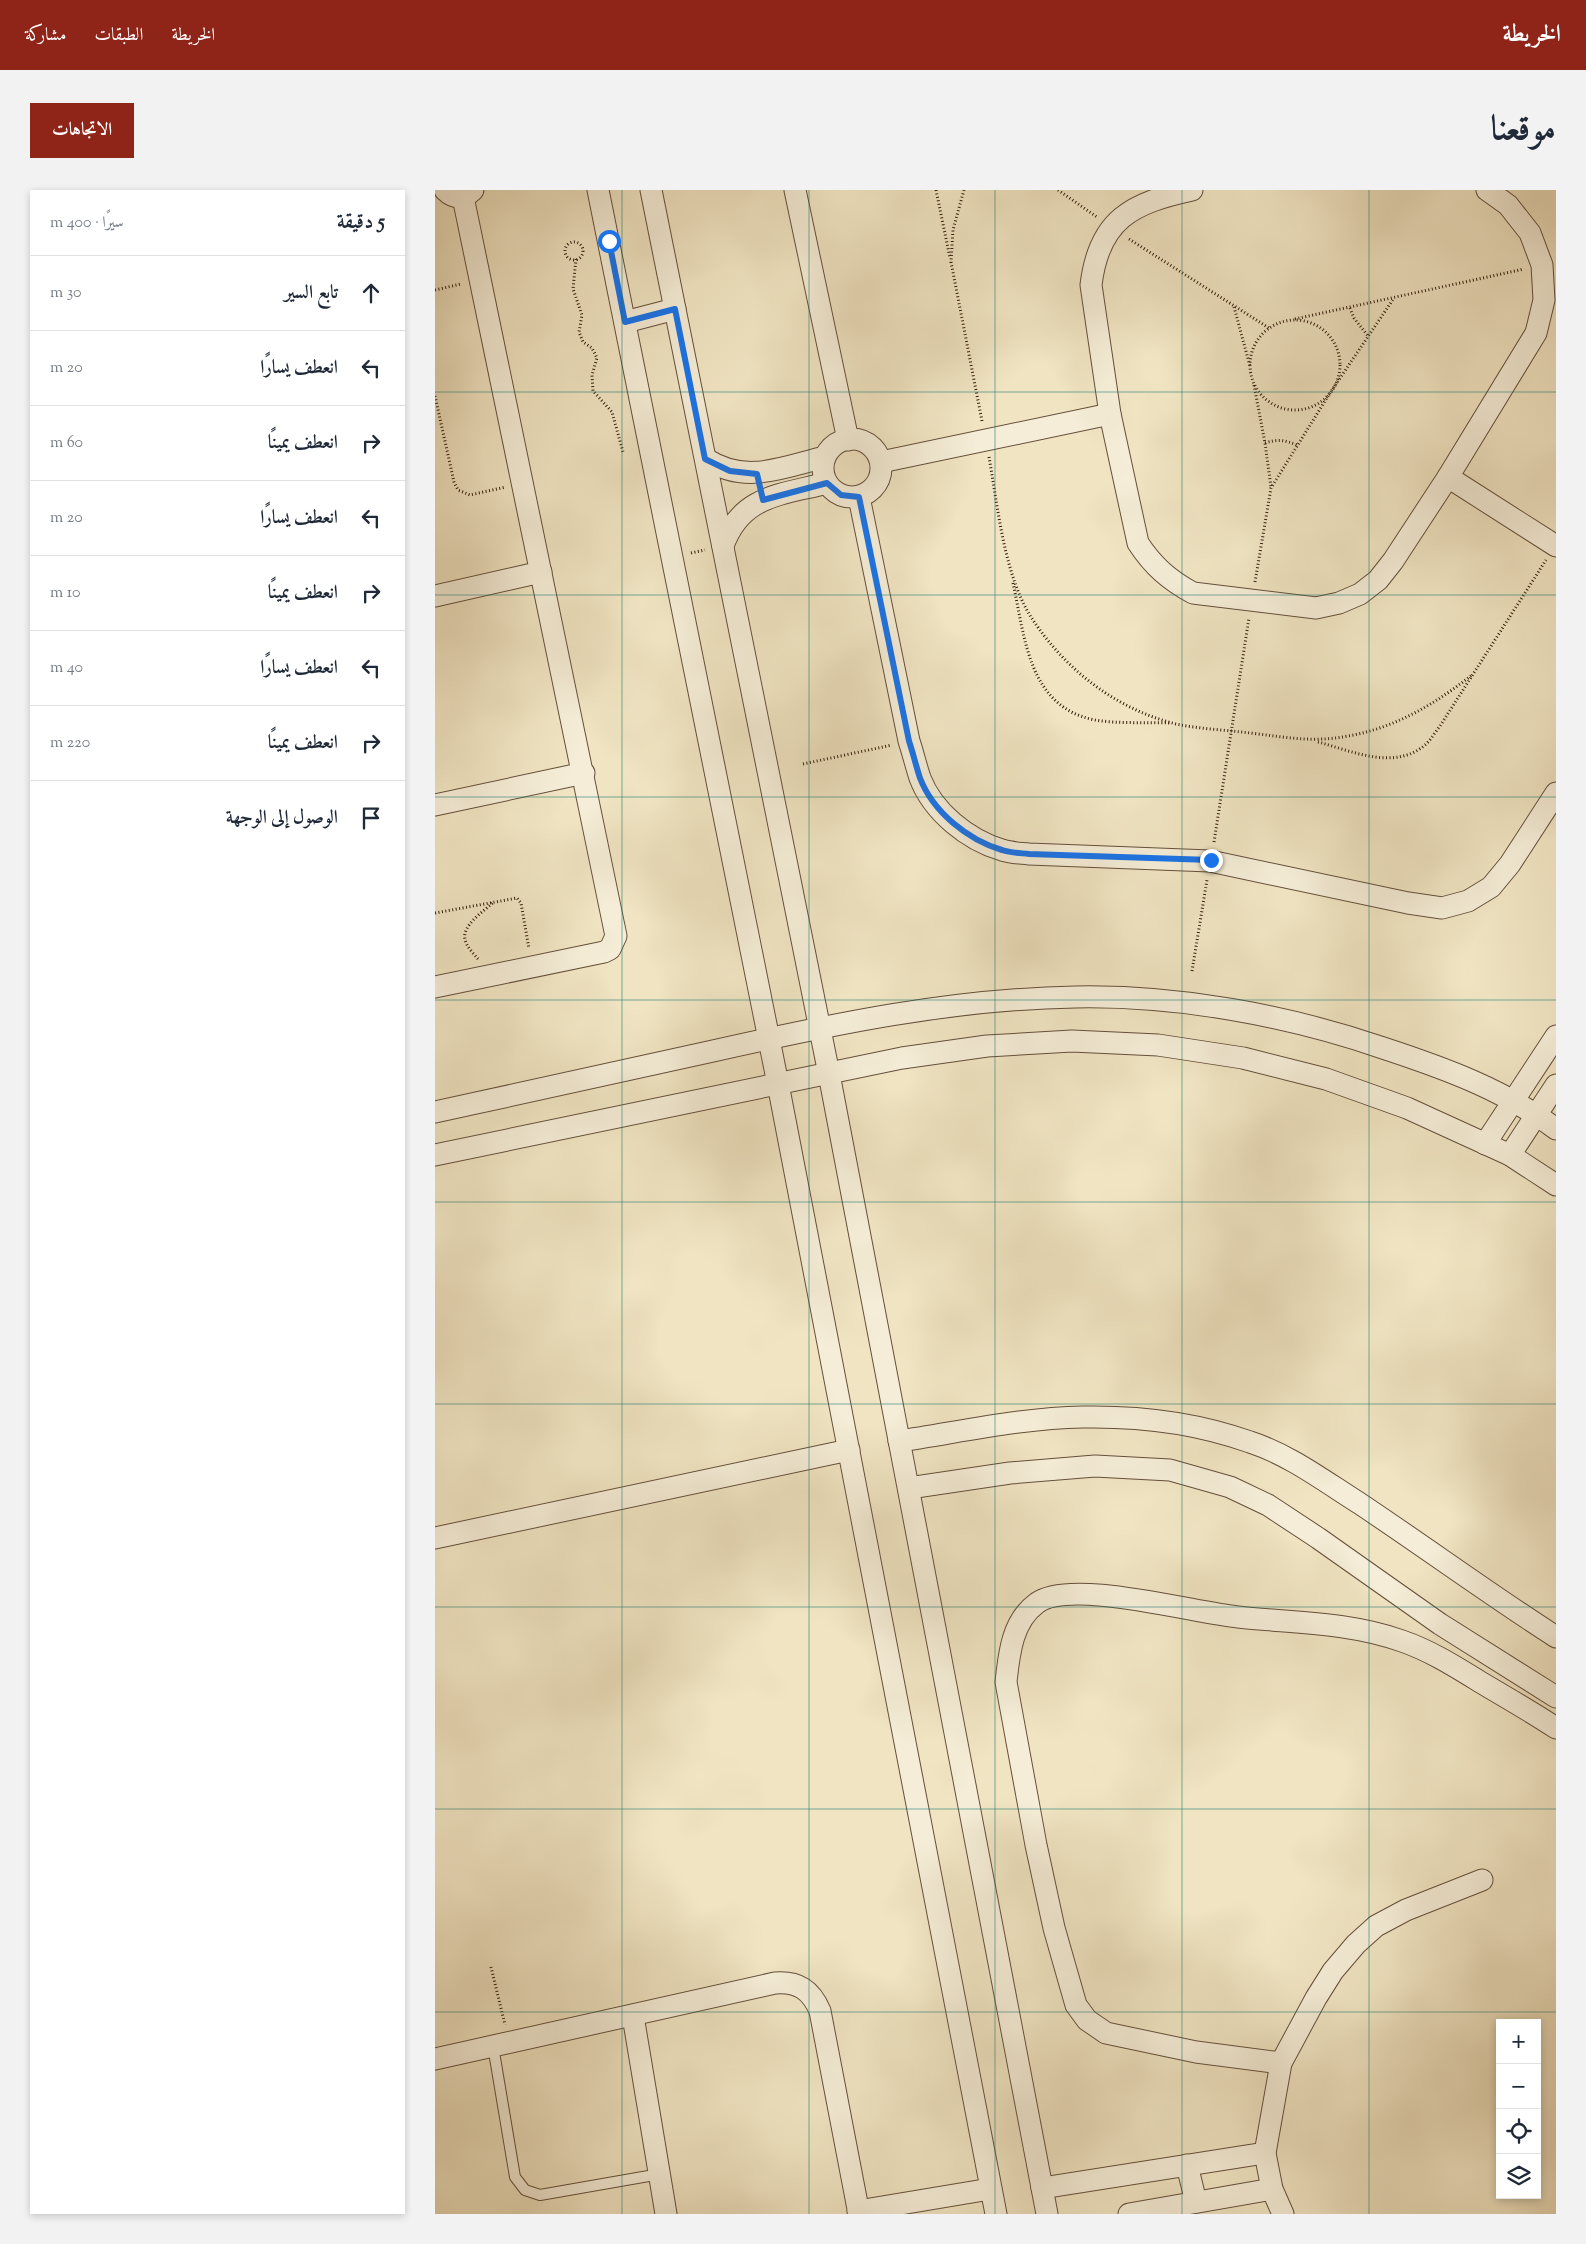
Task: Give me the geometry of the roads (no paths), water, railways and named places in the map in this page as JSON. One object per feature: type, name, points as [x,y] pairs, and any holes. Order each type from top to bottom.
[{"type":"street","points":[[651,190],[820,1027],[1047,2214]]},
{"type":"street","points":[[795,190],[848,440]]},
{"type":"street","points":[[1192,190],[1146,202],[1128,213],[1112,228],[1101,245],[1096,258],[1091,286],[1110,414],[1138,543],[1149,559],[1169,578],[1193,593],[1316,608],[1339,604],[1360,594],[1378,580],[1393,561],[1448,477],[1536,333],[1544,300],[1542,265],[1529,233],[1508,205],[1487,190]]},
{"type":"street","points":[[598,191],[779,1084],[995,2214]]},
{"type":"street","points":[[435,987],[604,952],[610,948],[616,936],[584,773],[481,280],[459,193]]},
{"type":"street","points":[[625,322],[675,309]]},
{"type":"street","points":[[881,462],[1110,414]]},
{"type":"street","points":[[705,459],[730,471],[757,474],[825,457],[835,445],[848,440],[857,440],[873,447],[881,462],[881,474],[877,484],[869,492],[859,497],[841,495],[827,483],[824,475],[825,457]]},
{"type":"street","points":[[757,474],[763,500]]},
{"type":"street","points":[[1448,477],[1556,546]]},
{"type":"street","points":[[723,546],[728,531],[737,518],[749,507],[763,500],[827,483]]},
{"type":"street","points":[[859,497],[909,741],[921,779],[935,803],[954,824],[969,835],[1003,851],[1029,854],[1211,860],[1408,903],[1442,908],[1468,901],[1491,887],[1510,864],[1556,793]]},
{"type":"street","points":[[435,596],[541,572]]},
{"type":"street","points":[[435,805],[584,773]]},
{"type":"street","points":[[435,1112],[820,1027],[898,1013],[988,1001],[1078,997],[1168,1001],[1257,1014],[1345,1035],[1431,1064],[1513,1100],[1537,1114],[1556,1129]]},
{"type":"street","points":[[1485,1144],[1556,1036]]},
{"type":"street","points":[[435,1155],[902,1058],[987,1046],[1072,1041],[1158,1045],[1243,1058],[1326,1079],[1407,1108],[1510,1155],[1556,1185]]},
{"type":"street","points":[[1510,1155],[1556,1085]]},
{"type":"street","points":[[899,1441],[1048,1419],[1083,1417],[1152,1420],[1188,1424],[1223,1433],[1267,1448],[1303,1467],[1439,1556],[1556,1637]]},
{"type":"street","points":[[435,1538],[849,1450]]},
{"type":"street","points":[[909,1488],[1020,1472],[1095,1466],[1170,1470],[1230,1487],[1268,1505],[1456,1634],[1556,1697]]},
{"type":"street","points":[[1281,2063],[1196,2052],[1106,2033],[1087,2020],[1076,2005],[1054,1928],[1039,1863],[1006,1682],[1015,1630],[1026,1613],[1037,1602],[1053,1596],[1091,1595],[1139,1600],[1236,1617],[1332,1625],[1372,1632],[1433,1653],[1556,1728]]},
{"type":"street","points":[[1283,2214],[1272,2189],[1265,2153],[1281,2063],[1315,1998],[1333,1971],[1356,1944],[1376,1926],[1406,1910],[1482,1880]]},
{"type":"street","points":[[435,2059],[775,1983],[787,1982],[798,1985],[808,1991],[815,2000],[823,2022],[859,2213],[990,2189]]},
{"type":"street","points":[[633,2016],[666,2214]]},
{"type":"street","points":[[1042,2188],[1265,2153]]},
{"type":"street","points":[[1187,2165],[1196,2202]]},
{"type":"street","points":[[1129,2214],[1272,2189]]},
{"type":"lane","points":[[501,2044],[515,2177],[525,2190],[540,2195],[660,2174]]}]
